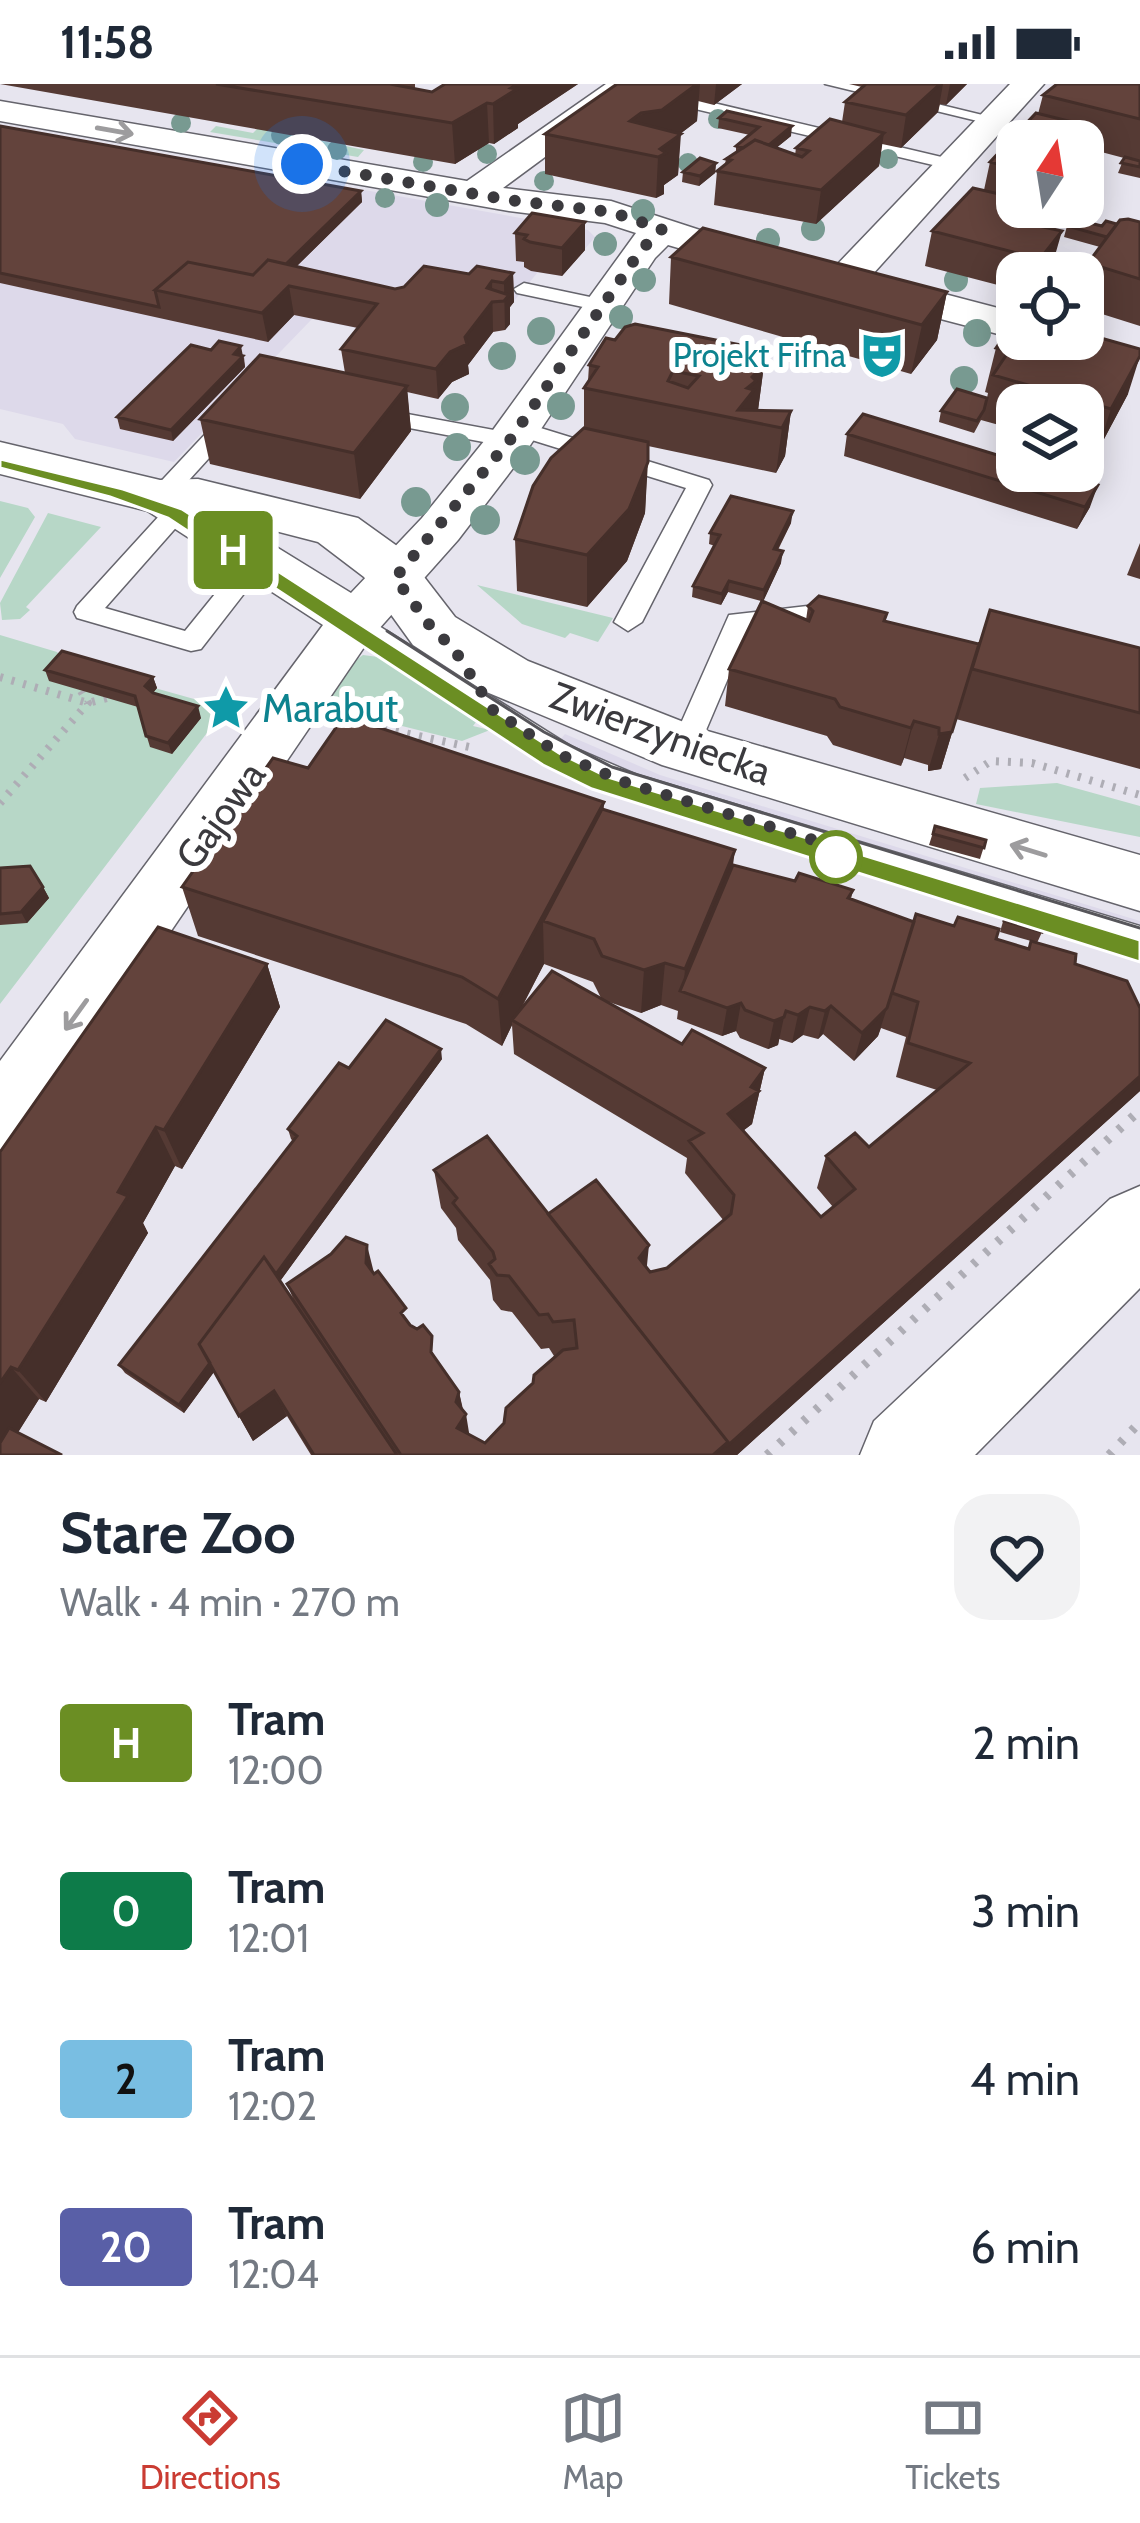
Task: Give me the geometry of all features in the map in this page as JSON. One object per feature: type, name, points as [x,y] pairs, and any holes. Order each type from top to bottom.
[{"type":"street","points":[[844,280],[1028,84]]},
{"type":"street","points":[[475,194],[497,173],[626,86]]},
{"type":"street","points":[[0,111],[475,194],[611,212],[739,253]]},
{"type":"street","name":"Gajowa","points":[[0,1120],[150,940],[223,837],[295,707],[514,434],[602,305],[662,229]]},
{"type":"street","points":[[802,270],[996,320]]},
{"type":"street","name":"Zwierzyniecka","points":[[0,458],[170,503],[258,558],[355,632]]},
{"type":"street","name":"Zwierzyniecka","points":[[170,503],[198,495],[338,530],[395,578],[443,639],[506,676],[686,748],[1140,883]]},
{"type":"street","points":[[355,632],[443,639]]},
{"type":"street","points":[[908,1455],[1140,1228]]},
{"type":"lane","points":[[833,84],[994,120]]},
{"type":"lane","points":[[626,86],[950,164]]},
{"type":"lane","points":[[524,289],[602,305]]},
{"type":"lane","points":[[250,398],[87,612],[191,642],[258,558]]},
{"type":"lane","points":[[353,410],[561,437],[700,485],[628,622]]},
{"type":"lane","points":[[686,748],[739,621],[817,614],[859,626]]},
{"type":"lane","points":[[355,632],[493,710],[561,755],[627,783],[1140,940]]},
{"type":"lane","points":[[443,639],[493,710]]},
{"type":"path","points":[[0,676],[88,703],[107,698]]},
{"type":"path","points":[[81,691],[88,703]]},
{"type":"path","points":[[0,803],[88,703]]},
{"type":"path","points":[[295,707],[452,746],[483,746]]},
{"type":"path","points":[[957,783],[991,761],[1031,763],[1140,795]]},
{"type":"path","points":[[767,1455],[1140,1110]]},
{"type":"path","points":[[1109,1455],[1140,1421]]},
{"type":"shaded area","points":[[0,125],[588,230],[595,237],[562,276],[538,272],[505,312],[510,325],[493,332],[477,353],[312,319],[174,462],[75,439],[63,424],[0,409]]},
{"type":"shaded area","points":[[565,734],[660,775],[1140,921],[1140,961],[572,781],[541,763]]},
{"type":"green space","points":[[216,126],[253,133],[259,127],[364,150],[358,157],[210,132]]},
{"type":"green space","points":[[0,501],[28,508],[35,517],[0,578]]},
{"type":"green space","points":[[48,513],[101,527],[26,607],[30,610],[20,619],[2,620],[0,603]]},
{"type":"green space","points":[[477,585],[613,618],[598,642],[570,633],[565,638],[522,624]]},
{"type":"green space","points":[[0,635],[57,652],[66,663],[226,708],[0,1004]]},
{"type":"green space","points":[[363,655],[378,657],[476,722],[473,726],[490,730],[462,741],[334,709],[327,702],[348,666]]},
{"type":"green space","points":[[1057,783],[1140,806],[1140,837],[976,804],[980,788]]},
{"type":"building","points":[[216,84],[390,84],[432,92],[445,84],[517,84],[511,88],[517,89],[452,123]]},
{"type":"building","points":[[617,84],[697,84],[662,110],[641,113],[630,121],[681,134],[660,149],[666,153],[658,157],[545,134]]},
{"type":"building","points":[[866,84],[940,84],[906,115],[845,102]]},
{"type":"building","points":[[1057,84],[1140,84],[1140,119],[1043,95]]},
{"type":"building","points":[[727,111],[792,126],[769,145],[755,140],[743,148],[736,146],[759,127],[719,118]]},
{"type":"building","points":[[1036,113],[1064,120],[1029,120]]},
{"type":"building","points":[[830,119],[884,133],[821,190],[717,171],[731,160],[726,159],[755,140],[802,157],[809,151],[796,148]]},
{"type":"building","points":[[0,126],[361,191],[286,264],[268,260],[253,275],[188,262],[155,290],[159,307],[0,273]]},
{"type":"building","points":[[1125,157],[1140,161],[1140,167],[1121,163]]},
{"type":"building","points":[[700,158],[716,163],[700,176],[683,172]]},
{"type":"building","points":[[973,188],[996,193],[996,228],[1062,231],[1046,252],[1013,252],[932,231]]},
{"type":"building","points":[[532,213],[585,222],[562,248],[530,242],[524,239],[527,235],[515,233]]},
{"type":"building","points":[[1120,220],[1140,222],[1140,279],[1104,268],[1104,252],[1096,252]]},
{"type":"building","points":[[1106,221],[1117,224],[1107,237],[1074,228],[1104,228]]},
{"type":"building","points":[[703,228],[947,292],[922,325],[671,257]]},
{"type":"building","points":[[268,260],[395,289],[404,287],[424,266],[469,274],[477,266],[513,273],[504,283],[492,281],[487,288],[509,295],[504,301],[492,302],[465,337],[467,344],[450,352],[436,369],[341,349],[377,304],[289,286],[262,313],[155,290],[188,262],[253,275]]},
{"type":"building","points":[[635,324],[766,350],[760,362],[763,366],[752,377],[756,381],[747,388],[754,390],[738,410],[791,411],[782,428],[584,388],[598,367],[589,365],[606,338],[615,340],[625,327]],"holes":[[[673,371],[699,376],[688,388],[668,381]]]},
{"type":"building","points":[[1104,339],[1140,349],[1111,409],[1104,407],[1104,384],[1024,384],[993,375],[1003,360],[1104,360]]},
{"type":"building","points":[[219,341],[241,346],[234,354],[243,356],[171,430],[117,417],[191,345],[211,350]]},
{"type":"building","points":[[260,355],[407,386],[354,453],[200,419]]},
{"type":"building","points":[[957,389],[987,398],[977,421],[941,411]]},
{"type":"building","points":[[863,414],[996,455],[996,480],[847,434]]},
{"type":"building","points":[[584,428],[648,442],[648,462],[629,509],[587,555],[515,539],[533,486],[551,458]]},
{"type":"building","points":[[1036,492],[1094,492],[1085,507]]},
{"type":"building","points":[[731,496],[793,511],[774,549],[783,551],[764,590],[729,581],[722,594],[693,586],[720,535],[710,533]]},
{"type":"building","points":[[819,596],[887,613],[884,621],[979,644],[952,732],[939,734],[939,728],[914,721],[911,728],[840,707],[835,699],[729,669],[762,601],[809,621],[813,611],[808,606]]},
{"type":"building","points":[[990,610],[1140,648],[1140,713],[972,669]]},
{"type":"building","points":[[62,651],[153,677],[145,686],[153,693],[198,706],[168,743],[146,736],[135,696],[45,670]]},
{"type":"building","points":[[344,716],[604,802],[498,999],[462,977],[182,887],[273,758],[308,768]]},
{"type":"building","points":[[602,809],[735,850],[685,969],[665,963],[644,970],[602,956],[594,939],[543,921]]},
{"type":"building","points":[[935,826],[986,840],[984,848],[933,834]]},
{"type":"building","points":[[733,865],[795,881],[799,873],[853,890],[848,898],[914,922],[887,1008],[862,1033],[831,1006],[825,1011],[810,1007],[798,1015],[786,1011],[774,1021],[745,1010],[741,1003],[727,1008],[680,991]]},
{"type":"building","points":[[30,866],[43,887],[21,912],[0,914],[0,868]]},
{"type":"building","points":[[1006,911],[1044,922],[1042,932],[1004,921]]},
{"type":"building","points":[[916,914],[954,926],[958,917],[999,929],[996,939],[1029,949],[1031,941],[1076,954],[1075,964],[1127,981],[1140,1008],[1140,1076],[726,1447],[728,1442],[548,1214],[596,1180],[649,1245],[639,1258],[650,1272],[667,1268],[731,1214],[734,1195],[689,1141],[703,1133],[512,1020],[552,971],[682,1044],[692,1030],[765,1068],[751,1087],[759,1091],[728,1114],[821,1217],[855,1189],[826,1156],[855,1133],[869,1147],[970,1063],[908,1043],[918,1002],[892,993]]},
{"type":"building","points":[[158,927],[267,964],[164,1130],[156,1127],[118,1192],[128,1196],[18,1370],[11,1367],[0,1383],[0,1152]]},
{"type":"building","points":[[386,1020],[441,1049],[276,1274],[264,1257],[199,1344],[210,1363],[179,1405],[119,1365],[297,1136],[288,1129],[339,1063],[349,1068]]},
{"type":"building","points":[[487,1136],[728,1442],[713,1455],[401,1455],[287,1284],[331,1254],[346,1237],[367,1245],[366,1263],[374,1274],[378,1271],[406,1308],[401,1313],[410,1325],[417,1329],[423,1325],[432,1336],[431,1352],[459,1392],[456,1402],[466,1414],[457,1428],[485,1443],[504,1423],[506,1408],[533,1383],[534,1375],[563,1350],[577,1348],[574,1320],[553,1322],[548,1314],[539,1315],[509,1276],[497,1275],[489,1264],[495,1259],[493,1252],[453,1203],[457,1198],[434,1170]]},
{"type":"building","points":[[264,1257],[397,1455],[314,1455],[274,1391],[239,1416],[199,1344]]},
{"type":"building","points":[[9,1428],[62,1455],[0,1455],[0,1443]]},
{"type":"tram line","points":[[0,464],[175,513],[551,759],[600,783],[1140,951]]},
{"type":"tram line","name":"H","points":[[0,464],[175,513],[551,759],[600,783],[1140,951]]},
{"type":"tram line","points":[[387,631],[544,732],[612,767],[1140,928]]},
{"type":"place","name":"Projekt Fifna","points":[[882,355]]},
{"type":"place","name":"Marabut","points":[[226,708]]},
{"type":"route","points":[[302,164],[509,200],[611,212],[662,229],[641,250],[510,440],[440,530],[395,578],[434,631],[452,646],[493,710],[561,755],[627,783],[830,845],[836,857]]}]
